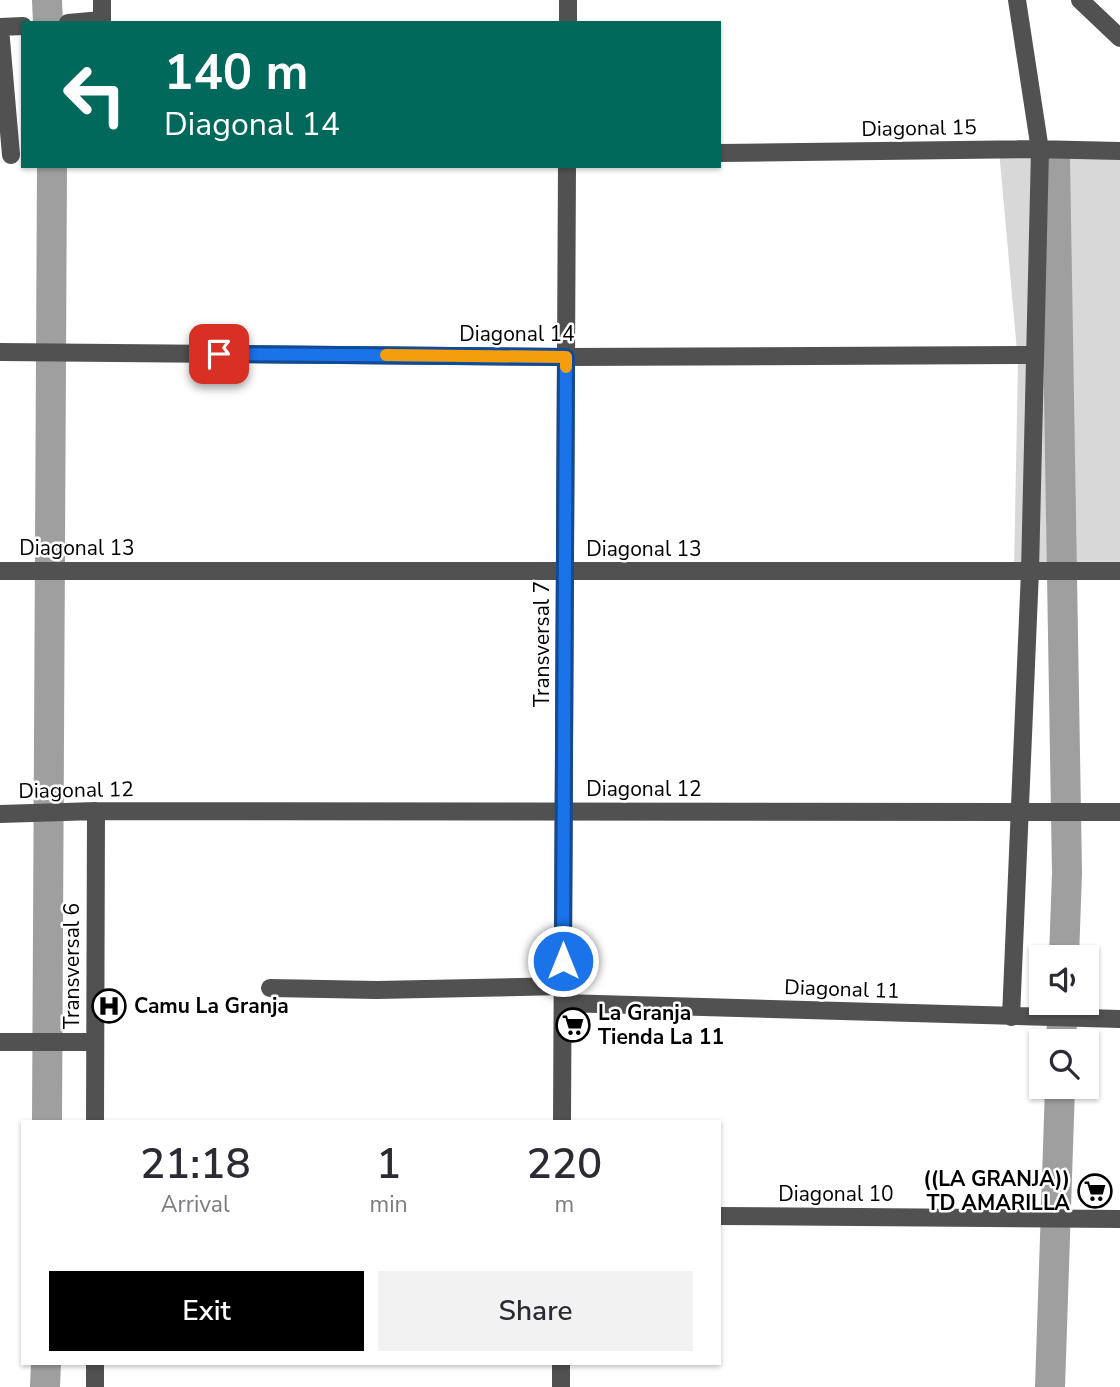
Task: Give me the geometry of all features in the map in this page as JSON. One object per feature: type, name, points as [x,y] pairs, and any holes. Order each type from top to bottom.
[{"type":"street","points":[[102,0],[102,21]]},
{"type":"street","points":[[568,0],[568,21]]},
{"type":"street","points":[[1012,1017],[1020,812],[1038,571],[1034,355],[1040,150],[1017,0]]},
{"type":"street","points":[[1080,0],[1120,38]]},
{"type":"street","points":[[11,155],[0,27],[21,26]]},
{"type":"street","name":"Diagonal 15","points":[[721,153],[1120,151]]},
{"type":"street","name":"Transversal 7","points":[[562,1120],[567,168]]},
{"type":"street","name":"Diagonal 14","points":[[2,352],[566,357],[1034,355]]},
{"type":"street","name":"Diagonal 13","points":[[4,571],[1120,571]]},
{"type":"street","name":"Diagonal 12","points":[[5,814],[96,811],[1120,812]]},
{"type":"street","name":"Transversal 6","points":[[95,1120],[96,811]]},
{"type":"street","name":"Diagonal 11","points":[[270,988],[563,995],[1012,1017],[1120,1019]]},
{"type":"street","points":[[0,1042],[95,1041]]},
{"type":"street","name":"Diagonal 10","points":[[721,1216],[1120,1219]]},
{"type":"street","points":[[95,1365],[95,1387]]},
{"type":"street","points":[[561,1365],[561,1387]]},
{"type":"shaded area","points":[[999,150],[1120,152],[1120,571],[1014,571],[1018,362]]},
{"type":"waterway","points":[[47,0],[48,21]]},
{"type":"waterway","points":[[1055,159],[1067,873],[1064,945]]},
{"type":"waterway","points":[[47,1120],[52,168]]},
{"type":"waterway","points":[[1062,1015],[1062,1029]]},
{"type":"waterway","points":[[1050,1387],[1060,1099]]},
{"type":"waterway","points":[[45,1387],[46,1365]]},
{"type":"slow traffic","points":[[386,355],[566,357],[566,367]]},
{"type":"place","name":"Camu La Granja","points":[[109,1006]]},
{"type":"place","name":"La Granja Tienda La 11","points":[[573,1025]]},
{"type":"place","name":"((LA GRANJA)) TD AMARILLA","points":[[1095,1191]]},
{"type":"route","points":[[219,354],[566,357],[563,961]]}]
